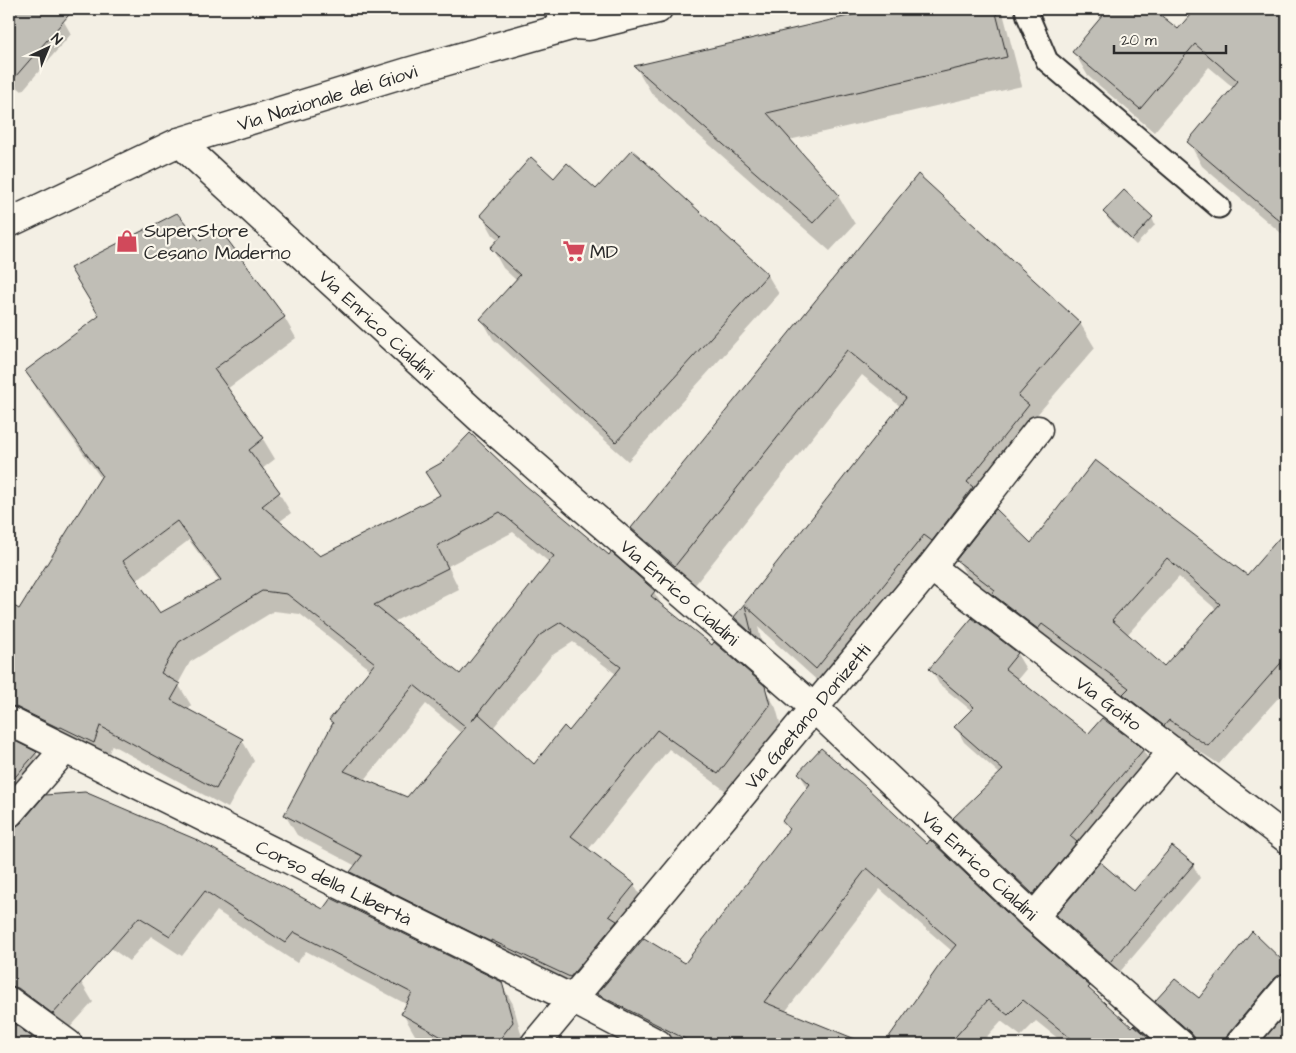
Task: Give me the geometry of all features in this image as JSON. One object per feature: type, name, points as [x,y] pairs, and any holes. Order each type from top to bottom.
[{"type":"street","name":"Via Nazionale dei Giovi","points":[[9,223],[179,142],[408,72],[566,17],[589,26],[658,9]]},
{"type":"street","name":"Via Enrico Cialdini","points":[[179,142],[482,420],[813,707],[1034,917],[1180,1044]]},
{"type":"street","name":"Via Gaetano Donizetti","points":[[535,1044],[931,566],[1038,430]]},
{"type":"street","name":"Via Goito","points":[[931,566],[1287,839]]},
{"type":"street","name":"Corso della Libertà","points":[[9,721],[572,999],[658,1044]]},
{"type":"street","points":[[9,813],[64,749]]},
{"type":"street","points":[[1034,917],[1173,751]]},
{"type":"street","points":[[1240,1044],[1287,988]]},
{"type":"street","points":[[9,1001],[68,1044]]},
{"type":"lane","points":[[1026,9],[1047,61],[1219,206]]},
{"type":"building","points":[[9,9],[74,9],[9,84]]},
{"type":"building","points":[[878,9],[995,9],[1007,57],[767,113],[839,195],[813,223],[634,66]]},
{"type":"building","points":[[1108,9],[1153,9],[1178,29],[1195,9],[1287,9],[1287,227],[1187,142],[1238,81],[1195,44],[1140,109],[1072,52]]},
{"type":"building","points":[[632,150],[768,274],[616,442],[480,319],[520,275],[490,248],[502,235],[480,215],[531,157],[554,178],[567,163],[596,189]]},
{"type":"building","points":[[918,174],[1081,323],[1018,396],[1029,405],[967,482],[973,487],[932,541],[924,535],[816,669],[745,605],[752,634],[734,617],[906,398],[847,350],[675,566],[631,528]]},
{"type":"building","points":[[1124,190],[1153,217],[1132,240],[1103,212]]},
{"type":"building","points":[[177,213],[200,241],[218,227],[285,317],[214,369],[264,438],[249,450],[280,492],[262,506],[320,556],[440,495],[425,472],[441,463],[470,433],[525,485],[609,555],[611,552],[655,591],[651,596],[712,645],[714,642],[765,686],[770,705],[718,774],[657,730],[571,836],[635,884],[609,916],[617,921],[570,977],[491,940],[491,942],[350,872],[362,856],[284,815],[333,723],[329,720],[375,663],[287,594],[262,591],[179,642],[161,673],[180,684],[171,700],[243,739],[216,789],[100,726],[94,743],[16,707],[9,706],[9,603],[19,609],[102,475],[25,371],[99,316],[70,268]],"holes":[[[500,512],[554,556],[460,674],[374,605],[448,568],[437,546]],[[177,521],[221,580],[160,613],[123,561]],[[561,622],[621,667],[569,731],[564,726],[534,764],[478,713],[540,635]],[[414,685],[466,727],[407,797],[344,771]]]},
{"type":"building","points":[[1095,460],[1247,575],[1287,529],[1287,656],[1208,746],[1169,720],[1164,726],[1123,694],[1129,688],[1042,624],[1038,629],[992,594],[995,590],[956,560],[996,509],[1031,543]],"holes":[[[1167,558],[1220,604],[1164,666],[1112,620]]]},
{"type":"building","points":[[972,618],[1018,653],[1005,669],[1088,734],[1102,718],[1144,749],[1070,836],[1077,842],[1033,894],[953,818],[1003,770],[954,727],[974,707],[929,669]]},
{"type":"building","points":[[9,738],[37,752],[9,784]]},
{"type":"building","points":[[821,748],[927,844],[930,840],[1023,928],[1090,986],[1088,988],[1132,1027],[1134,1025],[1156,1044],[1078,1044],[1023,1000],[1008,1015],[988,1000],[949,1044],[884,1044],[941,963],[956,945],[867,868],[764,1002],[865,1044],[695,1044],[597,994],[644,938],[685,963],[789,829],[782,821],[810,784],[798,773]]},
{"type":"building","points":[[85,792],[195,839],[323,909],[331,898],[502,982],[513,1022],[496,1044],[454,1044],[401,1014],[412,993],[294,932],[285,943],[205,891],[170,936],[139,917],[53,1014],[18,988],[9,986],[9,828],[14,828],[21,823],[45,795]]},
{"type":"building","points":[[1172,846],[1194,864],[1110,962],[1056,915],[1100,862],[1134,891]]},
{"type":"building","points":[[1252,931],[1287,965],[1287,973],[1275,978],[1228,1034],[1225,1044],[1195,1044],[1195,1038],[1190,1032],[1155,1001],[1175,979],[1199,998]]},
{"type":"building","points":[[1287,1012],[1287,1044],[1260,1044]]},
{"type":"building","points":[[9,1020],[32,1037],[26,1044],[9,1044]]},
{"type":"place","name":"SuperStore Cesano Maderno","points":[[127,241]]},
{"type":"place","name":"MD","points":[[574,251]]}]
